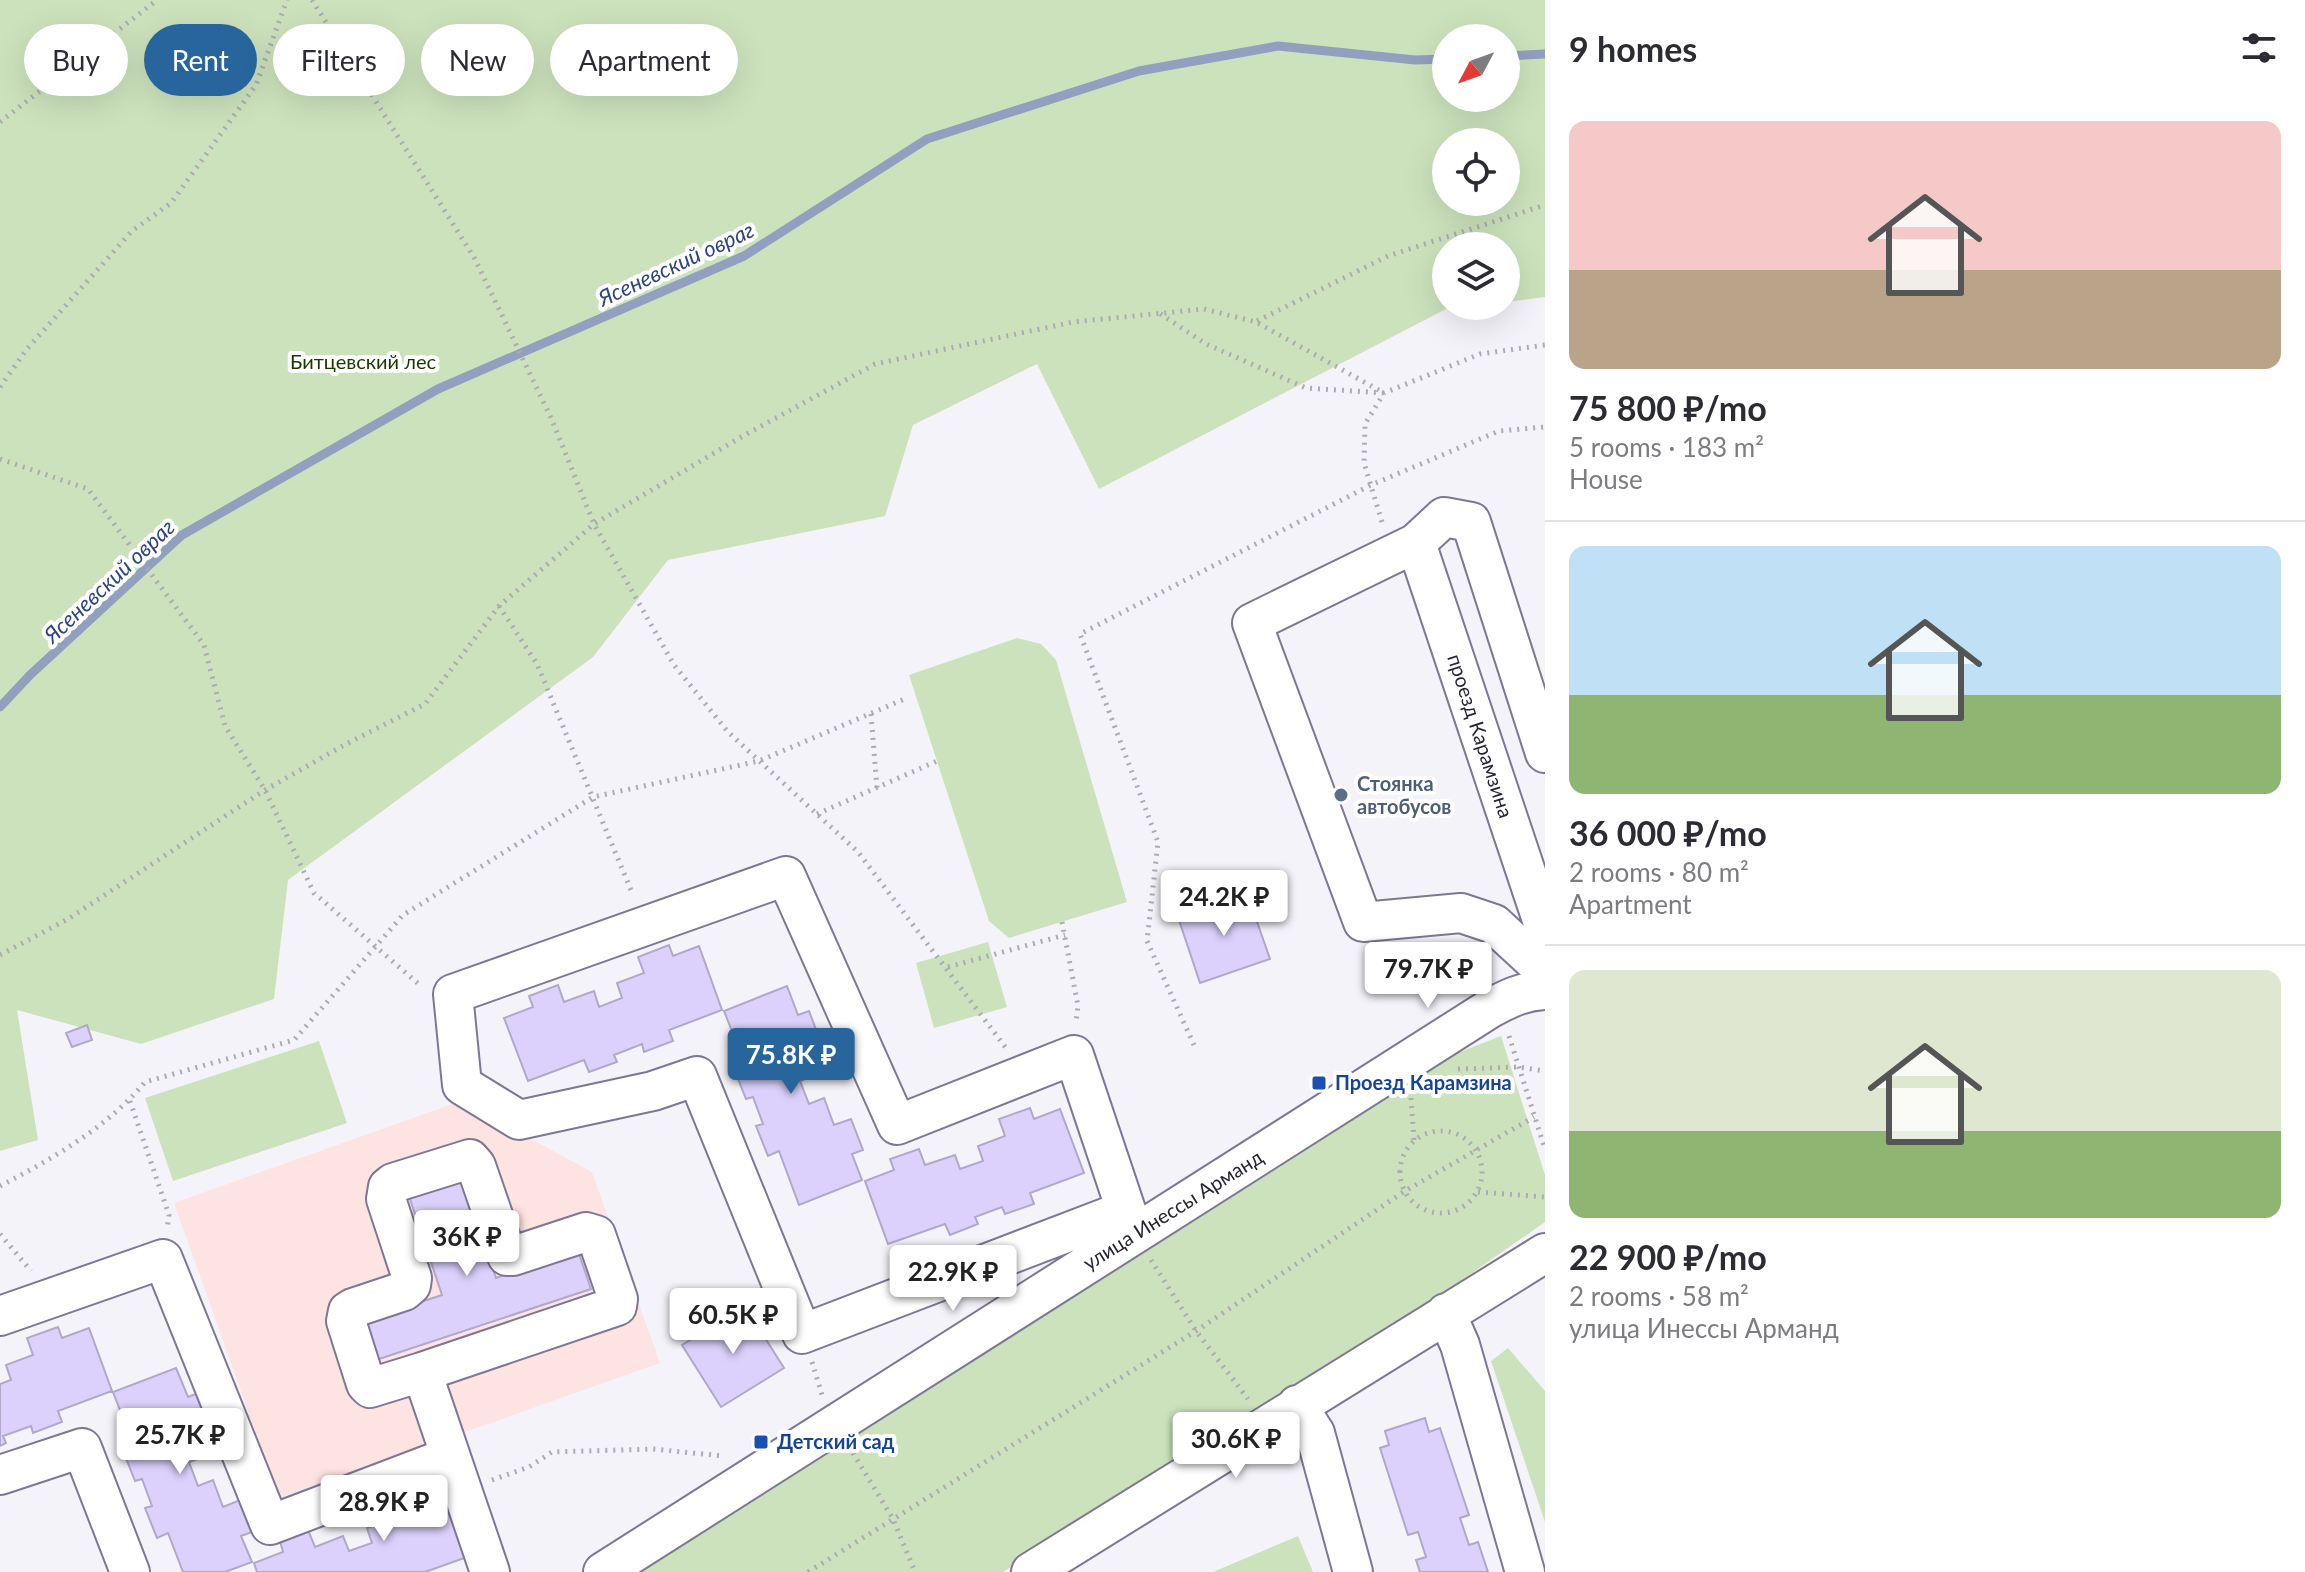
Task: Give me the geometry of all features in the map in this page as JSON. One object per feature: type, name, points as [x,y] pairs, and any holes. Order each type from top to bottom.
[{"type":"street","points":[[1545,753],[1471,522],[1444,517],[1416,543],[1252,623],[1363,922],[1461,913],[1494,924],[1545,971]]},
{"type":"street","name":"проезд Карамзина","points":[[1416,543],[1545,929]]},
{"type":"street","points":[[786,876],[897,1125],[1074,1055],[1130,1222],[802,1334],[697,1076],[653,1091],[519,1120],[462,1085],[453,994],[645,926],[786,876]]},
{"type":"street","name":"улица Инессы Арманд","points":[[603,1572],[1130,1222],[1489,1009],[1511,997],[1545,990]]},
{"type":"street","points":[[470,1159],[476,1166],[507,1256],[586,1232],[596,1235],[618,1299],[617,1306],[422,1372],[370,1388],[346,1321],[348,1311],[353,1308],[404,1291],[411,1285],[412,1278],[386,1199],[388,1187],[393,1183],[470,1159]]},
{"type":"street","points":[[1031,1572],[1545,1253]]},
{"type":"street","points":[[0,1316],[163,1259],[270,1525],[454,1470]]},
{"type":"street","points":[[1446,1313],[1460,1345],[1525,1572]]},
{"type":"street","points":[[422,1372],[490,1572]]},
{"type":"street","points":[[1282,1414],[1315,1433],[1353,1572]]},
{"type":"street","points":[[0,1475],[82,1448],[130,1572]]},
{"type":"path","points":[[0,122],[157,0]]},
{"type":"path","points":[[0,387],[27,349],[132,231],[171,203],[256,85],[287,0]]},
{"type":"path","points":[[312,0],[475,259],[552,420],[594,524],[674,665],[728,732],[858,852],[948,967],[1025,1073]]},
{"type":"path","points":[[1256,322],[1388,256],[1545,205]]},
{"type":"path","points":[[0,955],[68,919],[265,790],[425,704],[499,606],[594,524],[743,436],[875,364],[1073,322],[1204,309],[1256,322],[1384,393]]},
{"type":"path","points":[[1159,313],[1206,344],[1306,388],[1384,393],[1480,354],[1545,345]]},
{"type":"path","points":[[1384,393],[1365,424],[1364,463],[1384,527],[1416,543]]},
{"type":"path","points":[[0,459],[88,489],[204,645],[225,726],[265,790],[314,893],[428,992],[453,994]]},
{"type":"path","points":[[499,606],[537,664],[645,926]]},
{"type":"path","points":[[0,1186],[60,1152],[130,1101],[145,1082],[294,1040],[403,915],[593,797],[759,761],[907,698]]},
{"type":"path","points":[[871,714],[877,788]]},
{"type":"path","points":[[817,814],[937,761]]},
{"type":"path","points":[[1062,922],[1078,1006],[1074,1055]]},
{"type":"path","points":[[948,967],[1065,935]]},
{"type":"path","points":[[1508,1033],[1545,1149]]},
{"type":"path","points":[[1519,1067],[1545,1071]]},
{"type":"path","points":[[1410,1091],[1414,1141]]},
{"type":"path","points":[[130,1101],[169,1215],[163,1259]]},
{"type":"path","points":[[808,1572],[1196,1331],[1405,1191],[1534,1117]]},
{"type":"path","points":[[1442,1130],[1462,1135],[1477,1149],[1483,1171],[1478,1192],[1471,1202],[1448,1213],[1422,1209],[1412,1202],[1405,1191],[1400,1170],[1402,1159],[1414,1141],[1432,1131],[1442,1130]]},
{"type":"path","points":[[1478,1192],[1545,1197]]},
{"type":"path","points":[[1130,1222],[1196,1331],[1282,1414]]},
{"type":"path","points":[[0,1234],[52,1297]]},
{"type":"path","points":[[454,1470],[491,1480],[511,1474],[552,1452],[653,1449],[733,1458]]},
{"type":"path","points":[[893,1519],[915,1572]]},
{"type":"shaded area","points":[[461,1101],[592,1172],[660,1363],[279,1498],[174,1203]]},
{"type":"green space","name":"Битцевский лес","points":[[0,0],[1545,0],[1545,297],[1520,300],[1520,232],[1432,232],[1432,316],[1099,489],[1037,364],[913,425],[885,516],[668,560],[593,657],[288,880],[274,999],[141,1044],[17,1010],[38,1140],[0,1151]]},
{"type":"green space","points":[[1017,638],[1041,644],[1056,660],[1127,902],[1009,938],[989,921],[909,675]]},
{"type":"green space","points":[[988,942],[1007,1007],[934,1028],[916,963]]},
{"type":"green space","points":[[1501,1036],[1545,1175],[1545,1222],[1439,1296],[1003,1572],[640,1572],[1348,1122],[1437,1061]]},
{"type":"green space","points":[[319,1041],[347,1123],[173,1181],[145,1098]]},
{"type":"green space","points":[[1508,1348],[1545,1391],[1545,1522],[1491,1361]]},
{"type":"green space","points":[[1298,1536],[1313,1572],[1213,1572]]},
{"type":"building","points":[[1247,893],[1270,959],[1200,983],[1178,917]]},
{"type":"building","points":[[669,945],[673,956],[699,946],[722,1010],[669,1030],[673,1041],[644,1052],[642,1044],[614,1055],[617,1062],[589,1072],[584,1060],[528,1081],[504,1018],[533,1007],[529,996],[558,985],[564,1002],[594,991],[599,1007],[622,998],[617,983],[644,973],[638,957]]},
{"type":"building","points":[[787,986],[798,1015],[809,1011],[820,1040],[804,1046],[815,1075],[800,1081],[809,1104],[824,1098],[834,1125],[851,1119],[863,1150],[852,1154],[862,1180],[799,1205],[779,1151],[768,1156],[756,1126],[763,1124],[753,1097],[746,1099],[735,1071],[746,1067],[724,1011]]},
{"type":"building","points":[[87,1025],[92,1040],[72,1047],[66,1033]]},
{"type":"building","points":[[1030,1108],[1034,1119],[1060,1109],[1084,1173],[1030,1193],[1034,1204],[1005,1214],[1002,1207],[975,1217],[978,1224],[950,1235],[945,1224],[888,1244],[865,1181],[894,1170],[890,1159],[919,1149],[925,1165],[955,1155],[960,1169],[983,1161],[978,1146],[1005,1136],[999,1119]]},
{"type":"building","points":[[463,1178],[496,1278],[578,1251],[591,1289],[376,1360],[363,1321],[442,1295],[409,1196]]},
{"type":"building","points":[[745,1306],[784,1368],[721,1407],[682,1345]]},
{"type":"building","points":[[58,1327],[62,1338],[89,1328],[112,1391],[58,1411],[62,1422],[33,1433],[31,1426],[3,1436],[6,1443],[0,1446],[0,1384],[11,1380],[6,1365],[33,1355],[27,1338]]},
{"type":"building","points":[[176,1368],[188,1397],[198,1393],[209,1421],[193,1428],[204,1457],[189,1462],[198,1486],[213,1480],[223,1507],[240,1500],[252,1532],[241,1536],[252,1562],[225,1572],[183,1572],[168,1533],[157,1538],[145,1508],[152,1506],[142,1479],[135,1481],[124,1453],[135,1449],[113,1392]]},
{"type":"building","points":[[1425,1418],[1429,1432],[1440,1428],[1469,1515],[1460,1518],[1469,1545],[1478,1542],[1488,1572],[1420,1572],[1416,1560],[1426,1557],[1418,1532],[1408,1535],[1380,1448],[1389,1445],[1385,1431]]},
{"type":"building","points":[[419,1490],[423,1501],[449,1491],[473,1555],[425,1572],[257,1572],[254,1563],[283,1552],[280,1541],[308,1530],[315,1547],[343,1536],[349,1551],[372,1543],[367,1528],[394,1518],[388,1501]]},
{"type":"waterway","name":"Ясеневский овраг","points":[[0,707],[30,675],[182,535],[438,389],[744,256],[927,139],[1139,71],[1278,46],[1432,59]]},
{"type":"waterway","name":"Ясеневский овраг","points":[[1520,55],[1545,54]]},
{"type":"place","name":"Стоянка автобусов","points":[[1341,795]]},
{"type":"place","name":"Проезд Карамзина","points":[[1319,1083]]},
{"type":"place","name":"Детский сад","points":[[761,1442]]}]
